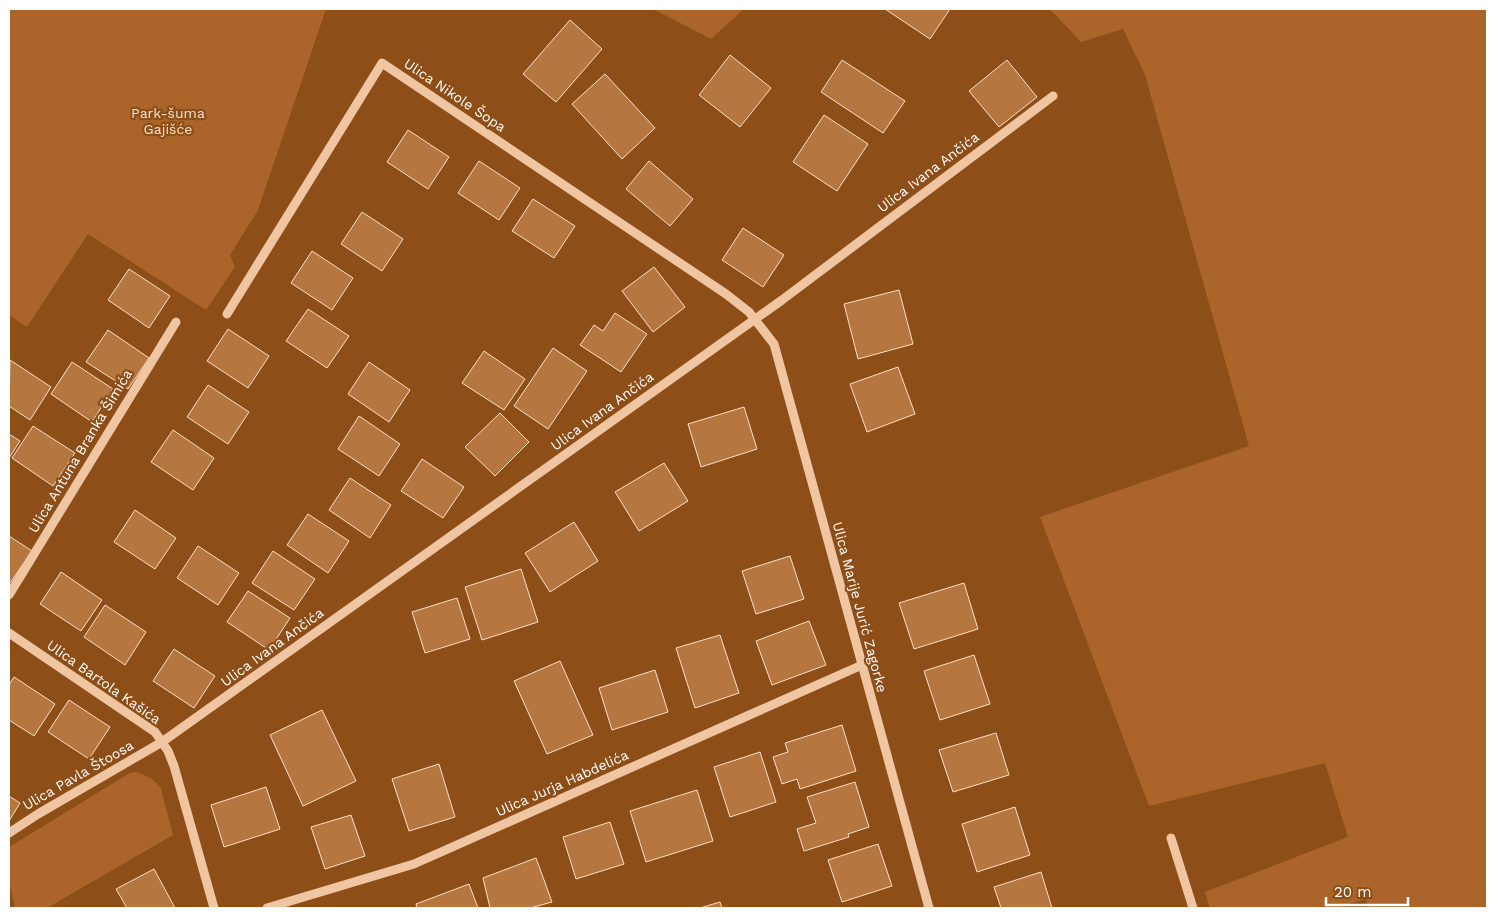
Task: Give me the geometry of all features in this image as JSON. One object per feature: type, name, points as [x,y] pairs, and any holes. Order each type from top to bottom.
[{"type":"street","name":"Ulica Nikole Šopa","points":[[226,314],[382,62],[726,294],[755,319]]},
{"type":"street","name":"Ulica Ivana Ančića","points":[[162,742],[755,319],[1053,96]]},
{"type":"street","name":"Ulica Marije Jurić Zagorke","points":[[755,319],[774,344],[929,908]]},
{"type":"street","name":"Ulica Antuna Branka Šimića","points":[[9,595],[176,322]]},
{"type":"street","name":"Ulica Bartola Kašića","points":[[9,633],[155,732],[168,751],[174,766],[214,908]]},
{"type":"street","name":"Ulica Jurja Habdelića","points":[[267,908],[414,864],[862,665]]},
{"type":"street","name":"Ulica Pavla Štoosa","points":[[9,833],[38,814],[162,742]]},
{"type":"street","points":[[1171,838],[1193,908]]},
{"type":"green space","name":"Park-šuma Gajišće","points":[[9,9],[326,9],[258,210],[230,255],[235,267],[206,310],[88,234],[27,327],[9,315]]},
{"type":"green space","points":[[653,9],[744,9],[711,39]]},
{"type":"green space","points":[[1050,9],[1487,9],[1487,908],[1368,908],[1366,899],[1336,908],[1210,908],[1205,892],[1348,837],[1325,763],[1149,806],[1040,517],[1249,446],[1145,75],[1123,29],[1081,42]]},
{"type":"green space","points":[[136,772],[150,778],[161,789],[173,835],[47,908],[15,908],[9,881],[9,847],[130,773]]},
{"type":"building","points":[[885,9],[950,9],[930,39]]},
{"type":"building","points":[[570,20],[602,49],[556,102],[523,74]]},
{"type":"building","points":[[730,55],[771,88],[740,127],[699,95]]},
{"type":"building","points":[[842,60],[905,101],[883,133],[821,92]]},
{"type":"building","points":[[1007,60],[1037,97],[999,127],[969,91]]},
{"type":"building","points":[[605,74],[655,128],[622,159],[572,104]]},
{"type":"building","points":[[824,115],[868,144],[837,191],[793,162]]},
{"type":"building","points":[[408,130],[449,157],[428,189],[387,162]]},
{"type":"building","points":[[479,161],[520,188],[499,220],[458,193]]},
{"type":"building","points":[[649,161],[693,199],[670,226],[626,189]]},
{"type":"building","points":[[533,199],[575,226],[554,258],[512,231]]},
{"type":"building","points":[[362,212],[403,239],[382,271],[341,244]]},
{"type":"building","points":[[743,228],[784,255],[763,287],[722,260]]},
{"type":"building","points":[[312,251],[353,278],[332,310],[291,283]]},
{"type":"building","points":[[654,267],[685,307],[653,332],[622,291]]},
{"type":"building","points":[[129,269],[170,296],[149,328],[108,300]]},
{"type":"building","points":[[899,290],[913,344],[858,359],[844,304]]},
{"type":"building","points":[[308,309],[349,336],[327,368],[286,341]]},
{"type":"building","points":[[615,313],[647,334],[621,372],[580,345],[594,325],[603,331]]},
{"type":"building","points":[[228,329],[269,356],[248,388],[207,361]]},
{"type":"building","points":[[108,330],[149,358],[128,389],[86,362]]},
{"type":"building","points":[[553,348],[587,371],[548,429],[514,406]]},
{"type":"building","points":[[484,351],[525,379],[504,410],[462,383]]},
{"type":"building","points":[[10,360],[51,387],[30,420],[9,406]]},
{"type":"building","points":[[72,362],[113,389],[92,422],[51,394]]},
{"type":"building","points":[[369,362],[410,390],[389,422],[348,394]]},
{"type":"building","points":[[898,367],[915,414],[867,432],[850,384]]},
{"type":"building","points":[[208,385],[249,412],[228,444],[187,417]]},
{"type":"building","points":[[744,407],[757,449],[701,467],[688,424]]},
{"type":"building","points":[[500,413],[529,442],[495,476],[465,447]]},
{"type":"building","points":[[359,416],[400,444],[379,476],[338,449]]},
{"type":"building","points":[[33,426],[75,453],[53,486],[12,458]]},
{"type":"building","points":[[173,430],[214,458],[193,490],[151,462]]},
{"type":"building","points":[[9,434],[20,441],[9,458]]},
{"type":"building","points":[[422,459],[464,487],[443,518],[401,491]]},
{"type":"building","points":[[664,463],[688,501],[639,531],[615,492]]},
{"type":"building","points":[[350,478],[391,505],[370,538],[329,510]]},
{"type":"building","points":[[135,510],[176,538],[155,569],[114,542]]},
{"type":"building","points":[[308,514],[349,541],[328,573],[287,545]]},
{"type":"building","points":[[574,522],[598,561],[550,592],[525,553]]},
{"type":"building","points":[[9,536],[32,551],[10,583],[9,582]]},
{"type":"building","points":[[198,546],[239,573],[218,605],[177,578]]},
{"type":"building","points":[[273,551],[315,579],[294,610],[252,583]]},
{"type":"building","points":[[790,556],[804,599],[756,614],[742,571]]},
{"type":"building","points":[[521,569],[538,622],[482,640],[465,587]]},
{"type":"building","points":[[61,572],[102,600],[81,631],[40,604]]},
{"type":"building","points":[[964,583],[978,629],[914,649],[899,603]]},
{"type":"building","points":[[248,591],[290,618],[269,650],[227,622]]},
{"type":"building","points":[[457,598],[470,639],[425,653],[412,612]]},
{"type":"building","points":[[105,605],[146,632],[125,665],[84,637]]},
{"type":"building","points":[[809,621],[826,665],[772,685],[756,641]]},
{"type":"building","points":[[720,635],[739,693],[695,708],[676,648]]},
{"type":"building","points":[[174,649],[215,676],[194,708],[153,681]]},
{"type":"building","points":[[974,655],[990,704],[940,720],[924,671]]},
{"type":"building","points":[[560,661],[593,735],[547,754],[514,681]]},
{"type":"building","points":[[655,670],[668,712],[612,730],[599,688]]},
{"type":"building","points":[[14,677],[55,704],[34,736],[9,720],[9,685]]},
{"type":"building","points":[[69,700],[110,727],[89,759],[48,732]]},
{"type":"building","points":[[322,710],[356,781],[303,806],[270,735]]},
{"type":"building","points":[[842,725],[856,771],[800,789],[797,779],[782,784],[773,757],[788,752],[785,743]]},
{"type":"building","points":[[996,733],[1009,775],[953,792],[939,750]]},
{"type":"building","points":[[760,752],[776,802],[730,817],[714,767]]},
{"type":"building","points":[[439,764],[455,817],[409,831],[392,779]]},
{"type":"building","points":[[855,782],[869,827],[848,834],[849,837],[804,851],[797,829],[816,823],[807,797]]},
{"type":"building","points":[[266,787],[280,829],[224,847],[211,805]]},
{"type":"building","points":[[697,790],[713,841],[646,862],[630,811]]},
{"type":"building","points":[[9,796],[20,803],[9,821]]},
{"type":"building","points":[[1015,807],[1030,855],[977,872],[962,824]]},
{"type":"building","points":[[351,815],[365,856],[325,869],[311,827]]},
{"type":"building","points":[[610,822],[624,864],[576,879],[563,837]]},
{"type":"building","points":[[878,844],[892,886],[842,902],[828,860]]},
{"type":"building","points":[[536,858],[552,902],[530,908],[490,908],[483,878]]},
{"type":"building","points":[[154,869],[175,908],[127,908],[116,889]]},
{"type":"building","points":[[1041,872],[1052,908],[1001,908],[994,887]]},
{"type":"building","points":[[469,884],[478,908],[417,908],[416,904]]},
{"type":"building","points":[[720,902],[722,908],[700,908]]}]
